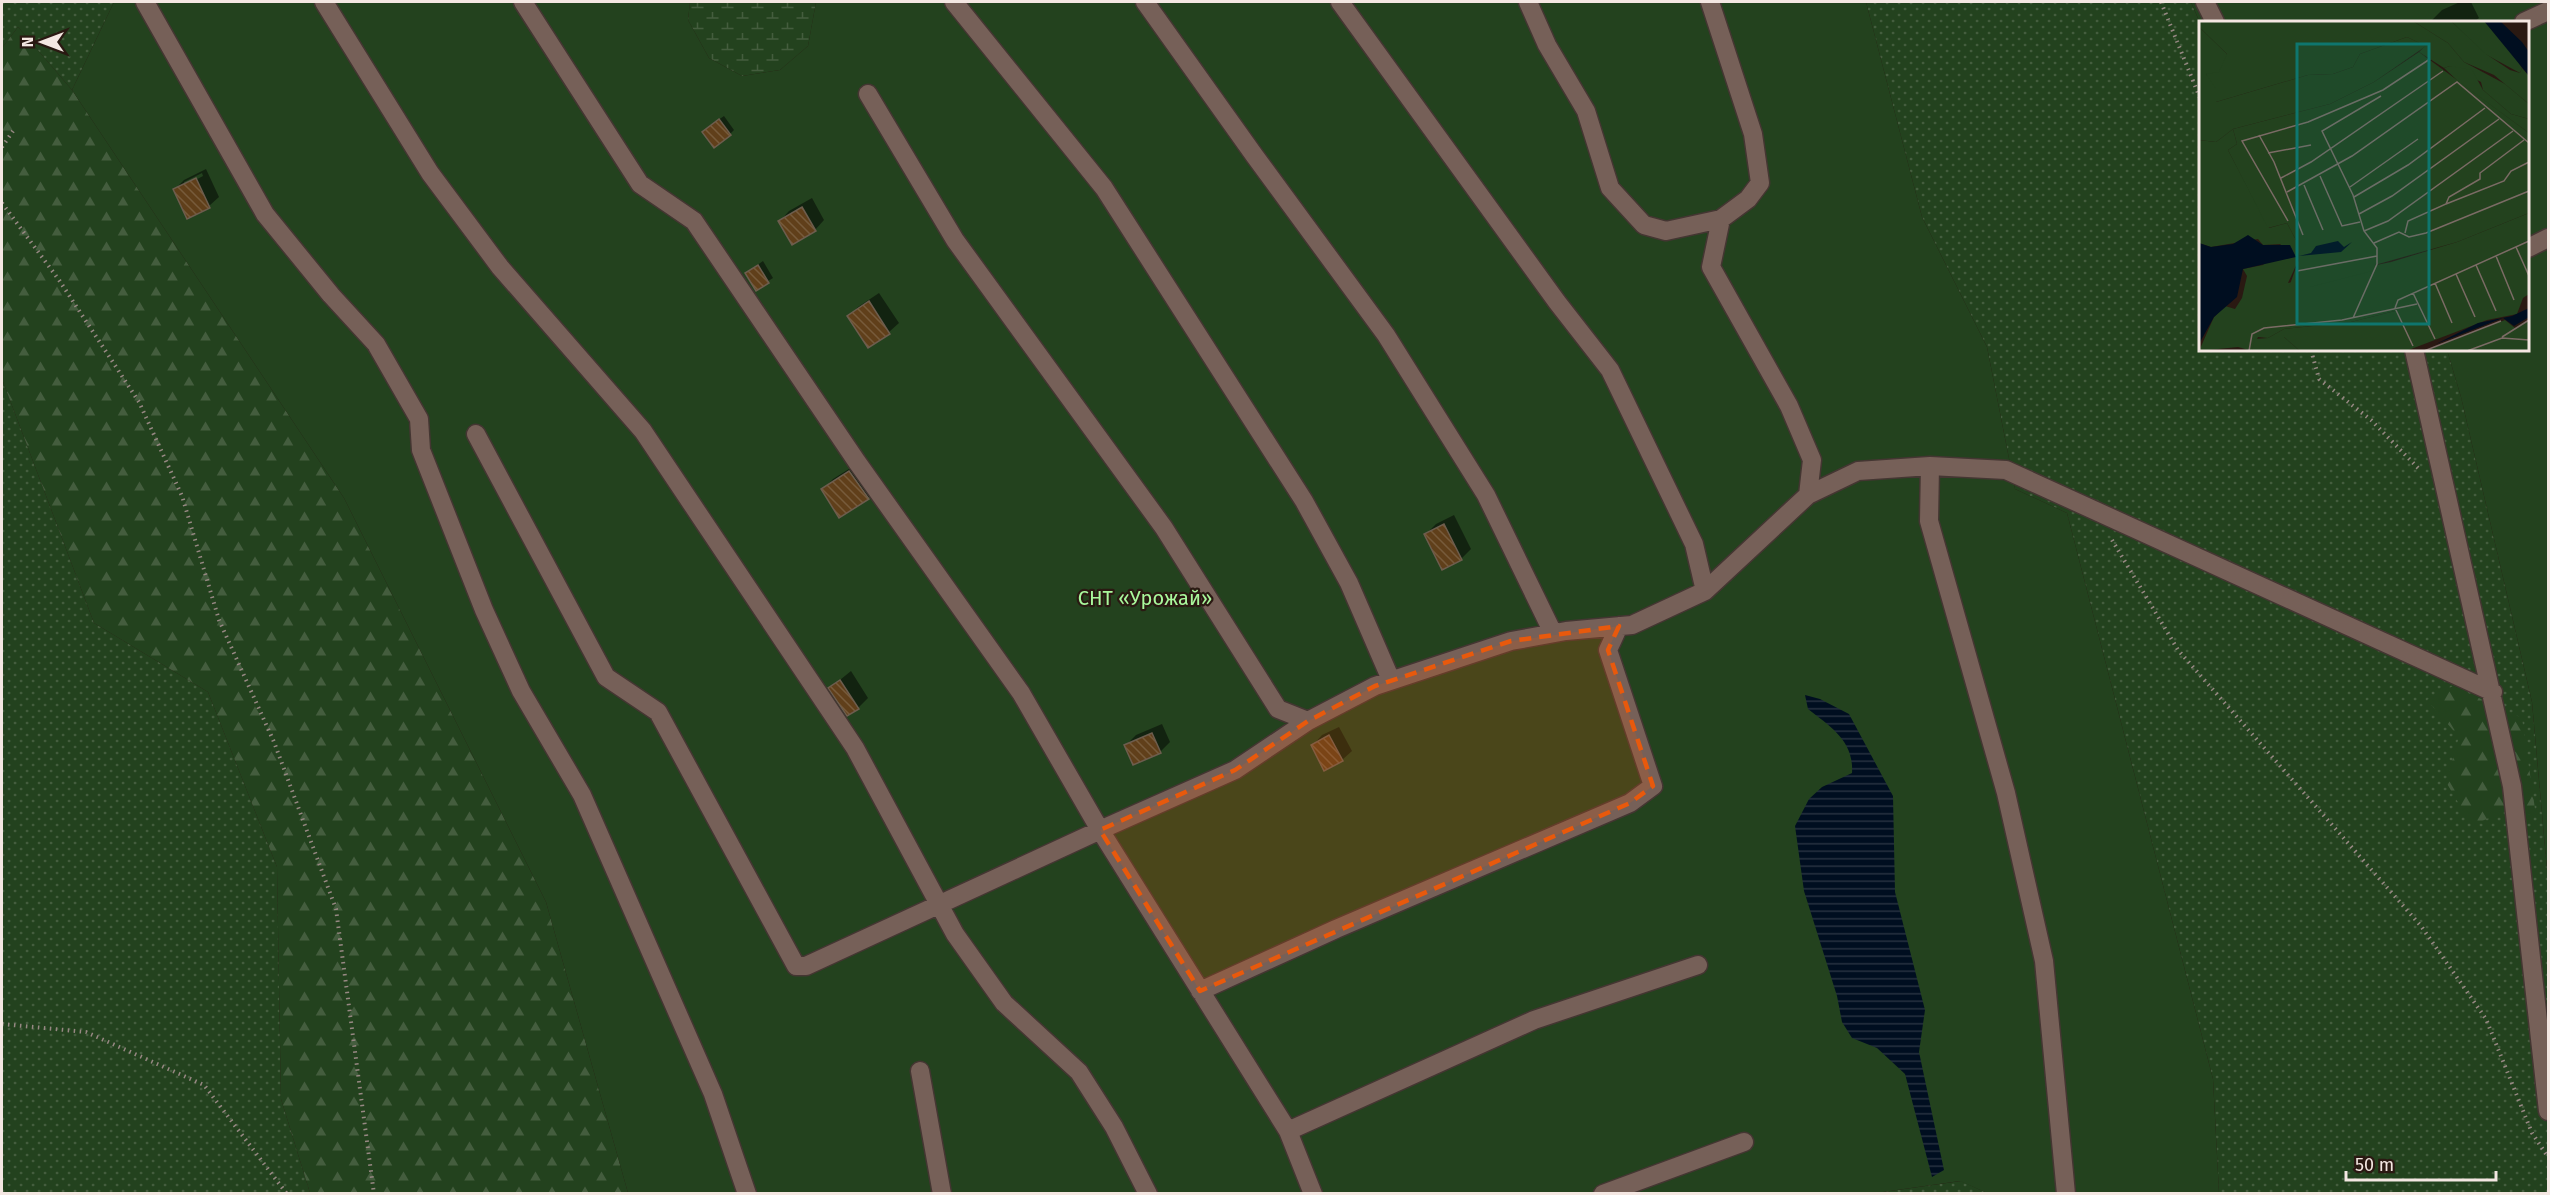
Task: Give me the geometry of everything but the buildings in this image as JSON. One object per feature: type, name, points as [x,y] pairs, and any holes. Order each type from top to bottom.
[{"type":"street","points":[[145,2],[265,214],[331,295],[376,344],[419,419],[422,450],[484,610],[521,691],[582,795],[713,1094],[747,1194]]},
{"type":"street","points":[[324,2],[430,173],[500,267],[643,431],[855,748],[955,934],[1004,1003],[1079,1072],[1114,1127],[1148,1194]]},
{"type":"street","points":[[522,2],[640,184],[694,221],[857,462],[1022,693],[1100,830],[1288,1131],[1313,1194]]},
{"type":"street","points":[[954,2],[1104,188],[1304,501],[1349,583],[1391,680]]},
{"type":"street","points":[[1145,2],[1386,335],[1486,495],[1552,633]]},
{"type":"street","points":[[1340,2],[1557,302],[1610,369],[1694,544],[1705,591]]},
{"type":"street","points":[[1528,2],[1546,45],[1586,111],[1610,188],[1644,225],[1666,231],[1721,219],[1748,199],[1760,183],[1753,134],[1710,2]]},
{"type":"street","points":[[2205,2],[2214,21]]},
{"type":"street","points":[[2526,21],[2548,10]]},
{"type":"street","points":[[868,94],[955,240],[1164,528],[1278,709],[1308,721]]},
{"type":"street","points":[[1721,219],[1711,267],[1789,406],[1812,460],[1808,495]]},
{"type":"street","points":[[2529,248],[2548,238]]},
{"type":"street","points":[[2414,351],[2493,692],[2512,786],[2548,1111]]},
{"type":"street","points":[[476,434],[606,677],[658,712],[796,966],[806,966],[1235,770],[1308,721],[1375,686],[1511,641],[1552,633],[1632,625],[1705,591],[1808,495],[1858,471],[1930,466],[2006,470],[2493,692]]},
{"type":"street","points":[[1930,466],[1929,521],[2006,793],[2044,961],[2066,1194]]},
{"type":"street","points":[[1200,991],[1347,924],[1630,803],[1653,786],[1608,650],[1619,626]]},
{"type":"street","points":[[1288,1131],[1534,1020],[1698,965]]},
{"type":"street","points":[[920,1071],[942,1194]]},
{"type":"street","points":[[1603,1194],[1744,1142]]},
{"type":"path","points":[[2161,2],[2199,96]]},
{"type":"path","points":[[2,147],[13,131]]},
{"type":"path","points":[[2,203],[59,280],[139,402],[182,496],[219,620],[274,742],[336,909],[374,1194]]},
{"type":"path","points":[[2311,351],[2319,379],[2371,420],[2422,472]]},
{"type":"path","points":[[2106,532],[2119,549],[2178,650],[2427,936],[2486,1019],[2532,1133],[2548,1157]]},
{"type":"path","points":[[2,1023],[86,1032],[204,1085],[287,1194]]},
{"type":"highlighted area","points":[[1619,626],[1608,650],[1653,786],[1630,803],[1200,991],[1100,830],[1235,770],[1308,721],[1375,686],[1511,641]]},
{"type":"green space","points":[[2,2],[114,2],[72,90],[18,27],[2,48]]},
{"type":"green space","name":"СНТ «Урожай»","points":[[114,2],[690,2],[688,20],[709,58],[742,76],[780,70],[808,46],[816,2],[1866,2],[1922,217],[1987,347],[2015,489],[2067,513],[2213,1079],[2219,1193],[1987,1193],[1960,1181],[1869,1194],[628,1193],[546,902],[344,498],[72,90]]},
{"type":"green space","points":[[690,2],[816,2],[808,46],[780,70],[742,76],[709,58],[688,20]]},
{"type":"green space","points":[[1866,2],[2191,2],[2199,21],[2199,351],[2447,351],[2461,397],[2532,702],[2548,881],[2548,1193],[2219,1193],[2213,1079],[2067,513],[2015,489],[1987,347],[1922,217]]},
{"type":"green space","points":[[2191,2],[2548,2],[2548,881],[2532,702],[2461,397],[2447,351],[2529,351],[2529,21],[2199,21]]},
{"type":"green space","points":[[18,27],[72,90],[344,498],[546,902],[628,1193],[310,1193],[281,1099],[277,867],[208,692],[94,623],[2,379],[2,48]]},
{"type":"green space","points":[[2,379],[94,623],[208,692],[277,867],[281,1099],[310,1193],[2,1193]]},
{"type":"green space","points":[[2453,686],[2522,718],[2536,816],[2505,810],[2472,826],[2446,782],[2459,737],[2427,700]]},
{"type":"green space","points":[[1961,1181],[1987,1193],[1869,1194]]},
{"type":"water","points":[[1805,695],[1820,699],[1849,714],[1893,796],[1895,892],[1925,1010],[1919,1052],[1944,1170],[1932,1177],[1905,1074],[1877,1048],[1852,1038],[1842,1022],[1837,996],[1804,891],[1795,826],[1809,799],[1822,787],[1852,773],[1852,762],[1845,743],[1833,729],[1808,709]]}]
